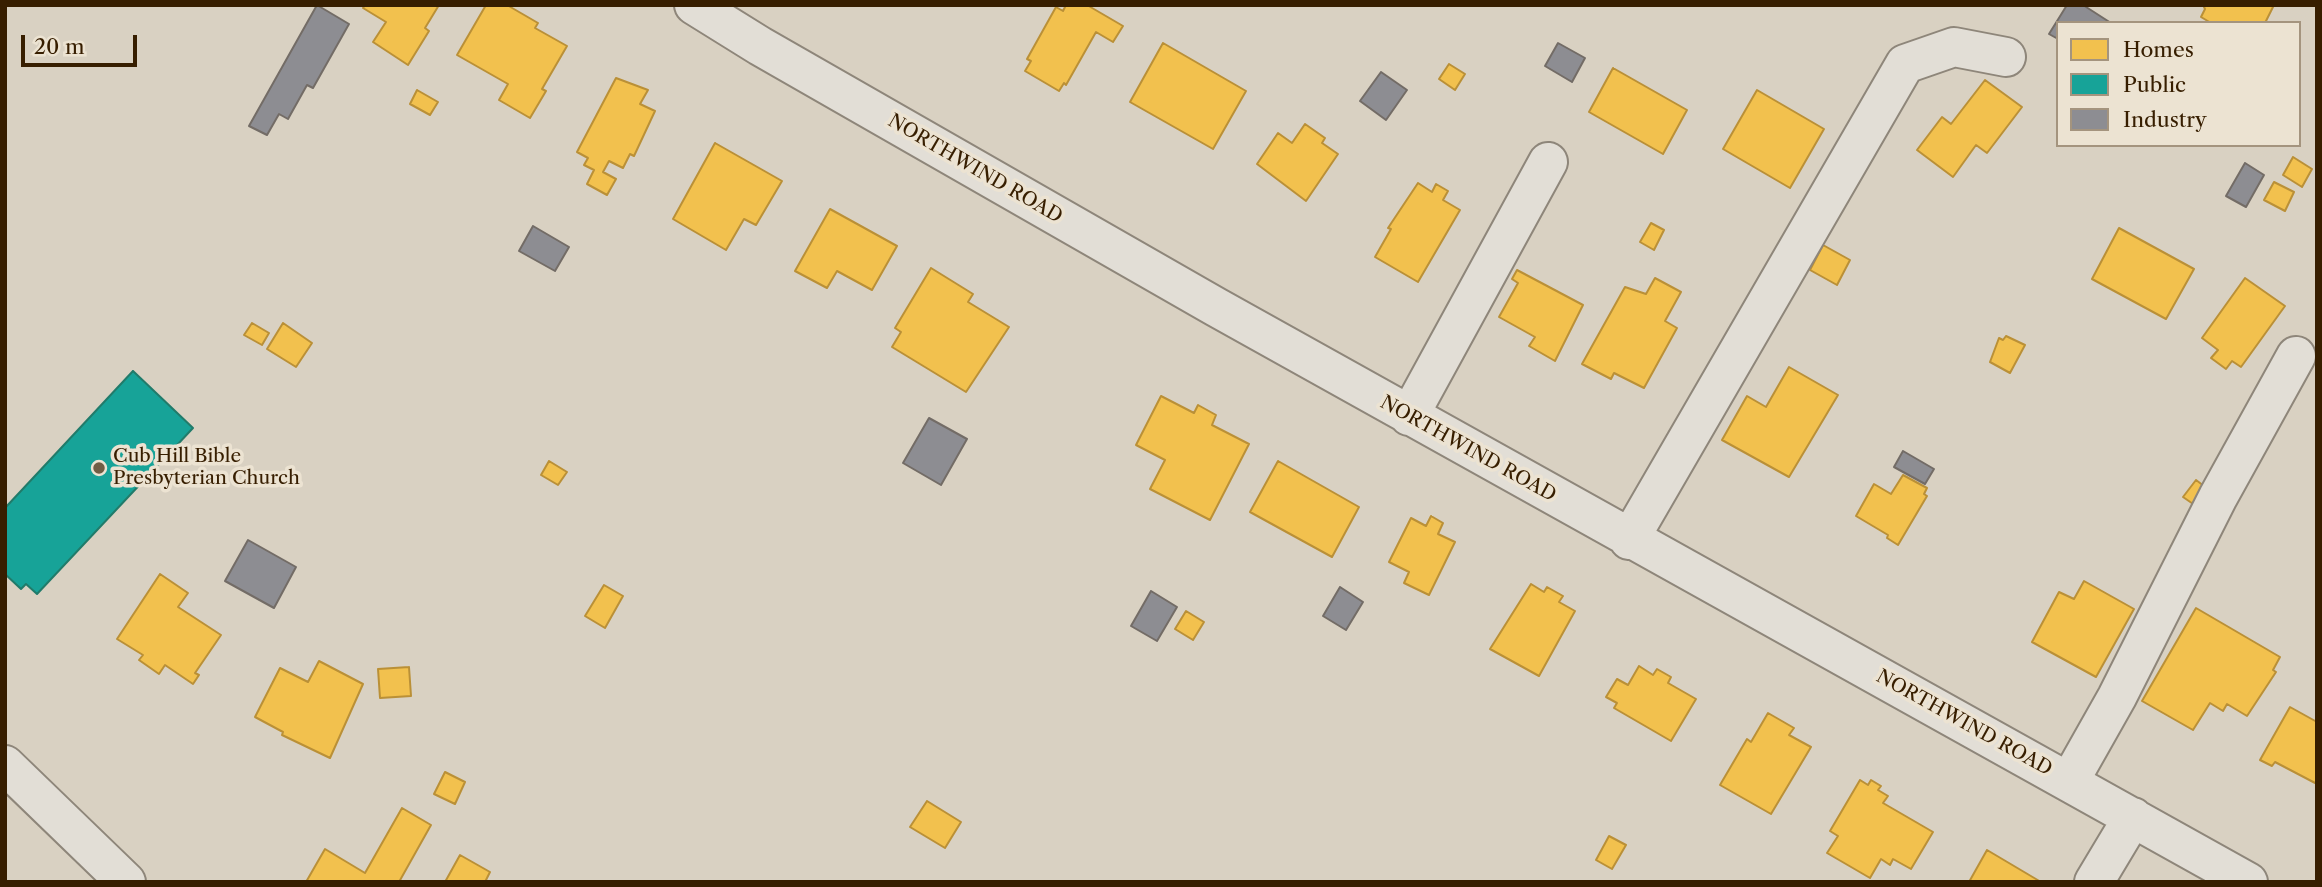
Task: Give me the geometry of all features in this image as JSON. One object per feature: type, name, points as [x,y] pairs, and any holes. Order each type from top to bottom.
[{"type":"street","name":"NORTHWIND ROAD","points":[[694,5],[784,60],[1409,416],[2248,882]]},
{"type":"street","points":[[1629,540],[1905,64],[1954,47],[2006,57]]},
{"type":"street","points":[[1409,416],[1548,162]]},
{"type":"street","points":[[2069,782],[2117,697],[2218,497],[2296,356]]},
{"type":"street","points":[[5,765],[126,882]]},
{"type":"street","points":[[2094,882],[2133,817]]},
{"type":"building: Homes","points":[[365,5],[439,5],[425,28],[429,31],[408,65],[373,42],[386,22],[363,8]]},
{"type":"building: Homes","points":[[486,5],[507,5],[538,23],[535,28],[567,46],[542,89],[546,91],[530,118],[499,100],[508,84],[457,55]]},
{"type":"building: Homes","points":[[1066,5],[1087,5],[1123,26],[1113,42],[1096,32],[1066,85],[1064,83],[1059,91],[1025,71],[1031,61],[1027,59],[1056,7],[1063,11]]},
{"type":"building: Homes","points":[[2203,5],[2274,5],[2266,21],[2208,21],[2201,17],[2205,9]]},
{"type":"building: Homes","points":[[1163,43],[1246,91],[1213,149],[1130,102]]},
{"type":"building: Homes","points":[[1449,64],[1465,74],[1455,90],[1439,79]]},
{"type":"building: Homes","points":[[1613,68],[1687,110],[1663,154],[1589,112]]},
{"type":"building: Homes","points":[[616,78],[648,90],[640,104],[655,111],[634,156],[630,154],[623,168],[609,161],[603,172],[616,179],[607,195],[587,184],[594,170],[584,165],[588,158],[577,152]]},
{"type":"building: Homes","points":[[1985,80],[2022,107],[1987,153],[1976,145],[1953,177],[1917,150],[1942,117],[1951,124]]},
{"type":"building: Homes","points":[[417,90],[438,102],[430,115],[410,104]]},
{"type":"building: Homes","points":[[1757,90],[1824,129],[1790,188],[1723,149]]},
{"type":"building: Homes","points":[[1305,124],[1325,138],[1322,143],[1338,154],[1306,201],[1257,164],[1278,133],[1292,143]]},
{"type":"building: Homes","points":[[715,143],[782,181],[756,225],[744,219],[726,250],[673,219]]},
{"type":"building: Homes","points":[[2293,157],[2312,169],[2302,187],[2283,175]]},
{"type":"building: Homes","points":[[2274,182],[2294,192],[2285,211],[2264,200]]},
{"type":"building: Homes","points":[[1418,183],[1432,192],[1436,184],[1448,191],[1443,200],[1460,210],[1418,282],[1375,257],[1391,229],[1388,228]]},
{"type":"building: Homes","points":[[830,209],[897,246],[872,290],[837,271],[827,288],[795,271]]},
{"type":"building: Homes","points":[[1651,223],[1664,230],[1654,250],[1640,242]]},
{"type":"building: Homes","points":[[2119,228],[2194,269],[2166,319],[2092,279]]},
{"type":"building: Homes","points":[[1823,245],[1850,260],[1837,285],[1810,270]]},
{"type":"building: Homes","points":[[931,268],[973,294],[968,302],[1009,327],[966,392],[892,347],[901,332],[895,328]]},
{"type":"building: Homes","points":[[1517,270],[1583,305],[1555,361],[1529,346],[1535,337],[1499,317],[1518,283],[1512,279]]},
{"type":"building: Homes","points":[[1655,278],[1681,292],[1665,321],[1677,328],[1644,388],[1614,373],[1611,379],[1582,364],[1625,287],[1646,294]]},
{"type":"building: Homes","points":[[2245,278],[2285,306],[2241,367],[2232,361],[2226,369],[2211,358],[2218,350],[2202,338]]},
{"type":"building: Homes","points":[[252,323],[269,333],[262,345],[244,335]]},
{"type":"building: Homes","points":[[283,323],[312,343],[296,367],[267,349]]},
{"type":"building: Homes","points":[[2006,336],[2025,345],[2010,373],[1990,362],[1999,338],[2003,340]]},
{"type":"building: Homes","points":[[1789,367],[1838,395],[1789,477],[1722,440],[1747,396],[1766,407]]},
{"type":"building: Homes","points":[[1161,396],[1194,413],[1198,405],[1216,415],[1212,425],[1249,444],[1210,520],[1150,489],[1165,460],[1136,445]]},
{"type":"building: Homes","points":[[549,461],[567,472],[558,485],[541,475]]},
{"type":"building: Homes","points":[[1278,461],[1359,507],[1332,557],[1250,512]]},
{"type":"building: Homes","points":[[1903,475],[1927,488],[1924,494],[1927,496],[1898,545],[1887,538],[1888,535],[1856,516],[1874,484],[1891,494]]},
{"type":"building: Homes","points":[[2196,480],[2208,489],[2196,506],[2183,497]]},
{"type":"building: Homes","points":[[1431,516],[1443,523],[1438,534],[1455,542],[1429,595],[1404,583],[1409,572],[1389,562],[1411,518],[1426,526]]},
{"type":"building: Homes","points":[[160,574],[188,593],[178,607],[221,635],[195,673],[199,675],[193,684],[165,665],[159,674],[139,660],[143,655],[117,639]]},
{"type":"building: Homes","points":[[2084,581],[2134,609],[2096,677],[2032,642],[2059,592],[2074,599]]},
{"type":"building: Homes","points":[[1531,584],[1544,592],[1547,587],[1563,596],[1559,602],[1575,611],[1539,676],[1490,649]]},
{"type":"building: Homes","points":[[604,585],[623,596],[605,628],[585,616]]},
{"type":"building: Homes","points":[[2196,608],[2280,657],[2273,670],[2276,672],[2247,716],[2227,704],[2223,711],[2210,703],[2193,730],[2142,701]]},
{"type":"building: Homes","points":[[1186,611],[1204,622],[1193,640],[1175,629]]},
{"type":"building: Homes","points":[[319,661],[363,684],[330,758],[282,735],[283,732],[255,717],[280,668],[308,682]]},
{"type":"building: Homes","points":[[1639,666],[1653,675],[1657,669],[1671,677],[1668,683],[1696,699],[1671,741],[1614,708],[1617,703],[1606,697],[1617,679],[1628,685]]},
{"type":"building: Homes","points":[[409,667],[411,696],[380,698],[378,669]]},
{"type":"building: Homes","points":[[2290,707],[2317,722],[2317,784],[2275,762],[2272,766],[2260,760]]},
{"type":"building: Homes","points":[[1768,713],[1794,728],[1789,735],[1811,747],[1771,814],[1720,785],[1747,739],[1751,742]]},
{"type":"building: Homes","points":[[445,772],[465,782],[455,804],[434,794]]},
{"type":"building: Homes","points":[[1860,780],[1868,785],[1871,780],[1881,786],[1878,790],[1888,796],[1883,803],[1933,832],[1911,869],[1893,859],[1890,865],[1881,859],[1870,878],[1827,853],[1838,836],[1830,831]]},
{"type":"building: Homes","points":[[927,801],[961,822],[945,848],[910,827]]},
{"type":"building: Homes","points":[[402,808],[431,825],[399,882],[306,882],[325,849],[365,873]]},
{"type":"building: Homes","points":[[1609,836],[1626,845],[1612,869],[1596,860]]},
{"type":"building: Homes","points":[[1987,850],[2041,882],[1969,882]]},
{"type":"building: Homes","points":[[460,855],[490,872],[485,882],[445,882]]},
{"type":"building: Public","name":"Cub Hill Bible Presbyterian Church","points":[[133,371],[193,428],[37,594],[26,584],[21,589],[5,574],[5,508]]},
{"type":"building: Industry","points":[[317,5],[349,24],[313,88],[307,85],[288,119],[279,114],[267,135],[249,126]]},
{"type":"building: Industry","points":[[2067,5],[2083,5],[2108,21],[2057,21]]},
{"type":"building: Industry","points":[[2056,23],[2056,38],[2049,34]]},
{"type":"building: Industry","points":[[1558,43],[1585,58],[1572,82],[1545,66]]},
{"type":"building: Industry","points":[[1381,72],[1407,90],[1386,120],[1360,101]]},
{"type":"building: Industry","points":[[2245,163],[2264,175],[2246,207],[2226,196]]},
{"type":"building: Industry","points":[[533,226],[569,247],[555,271],[519,251]]},
{"type":"building: Industry","points":[[929,418],[967,439],[941,485],[903,463]]},
{"type":"building: Industry","points":[[1903,451],[1934,469],[1925,484],[1894,467]]},
{"type":"building: Industry","points":[[248,540],[296,567],[274,608],[225,581]]},
{"type":"building: Industry","points":[[1340,587],[1363,602],[1346,630],[1323,616]]},
{"type":"building: Industry","points":[[1151,591],[1177,607],[1157,641],[1131,626]]},
{"type":"place","name":"Cub Hill Bible Presbyterian Church","points":[[99,468]]}]
